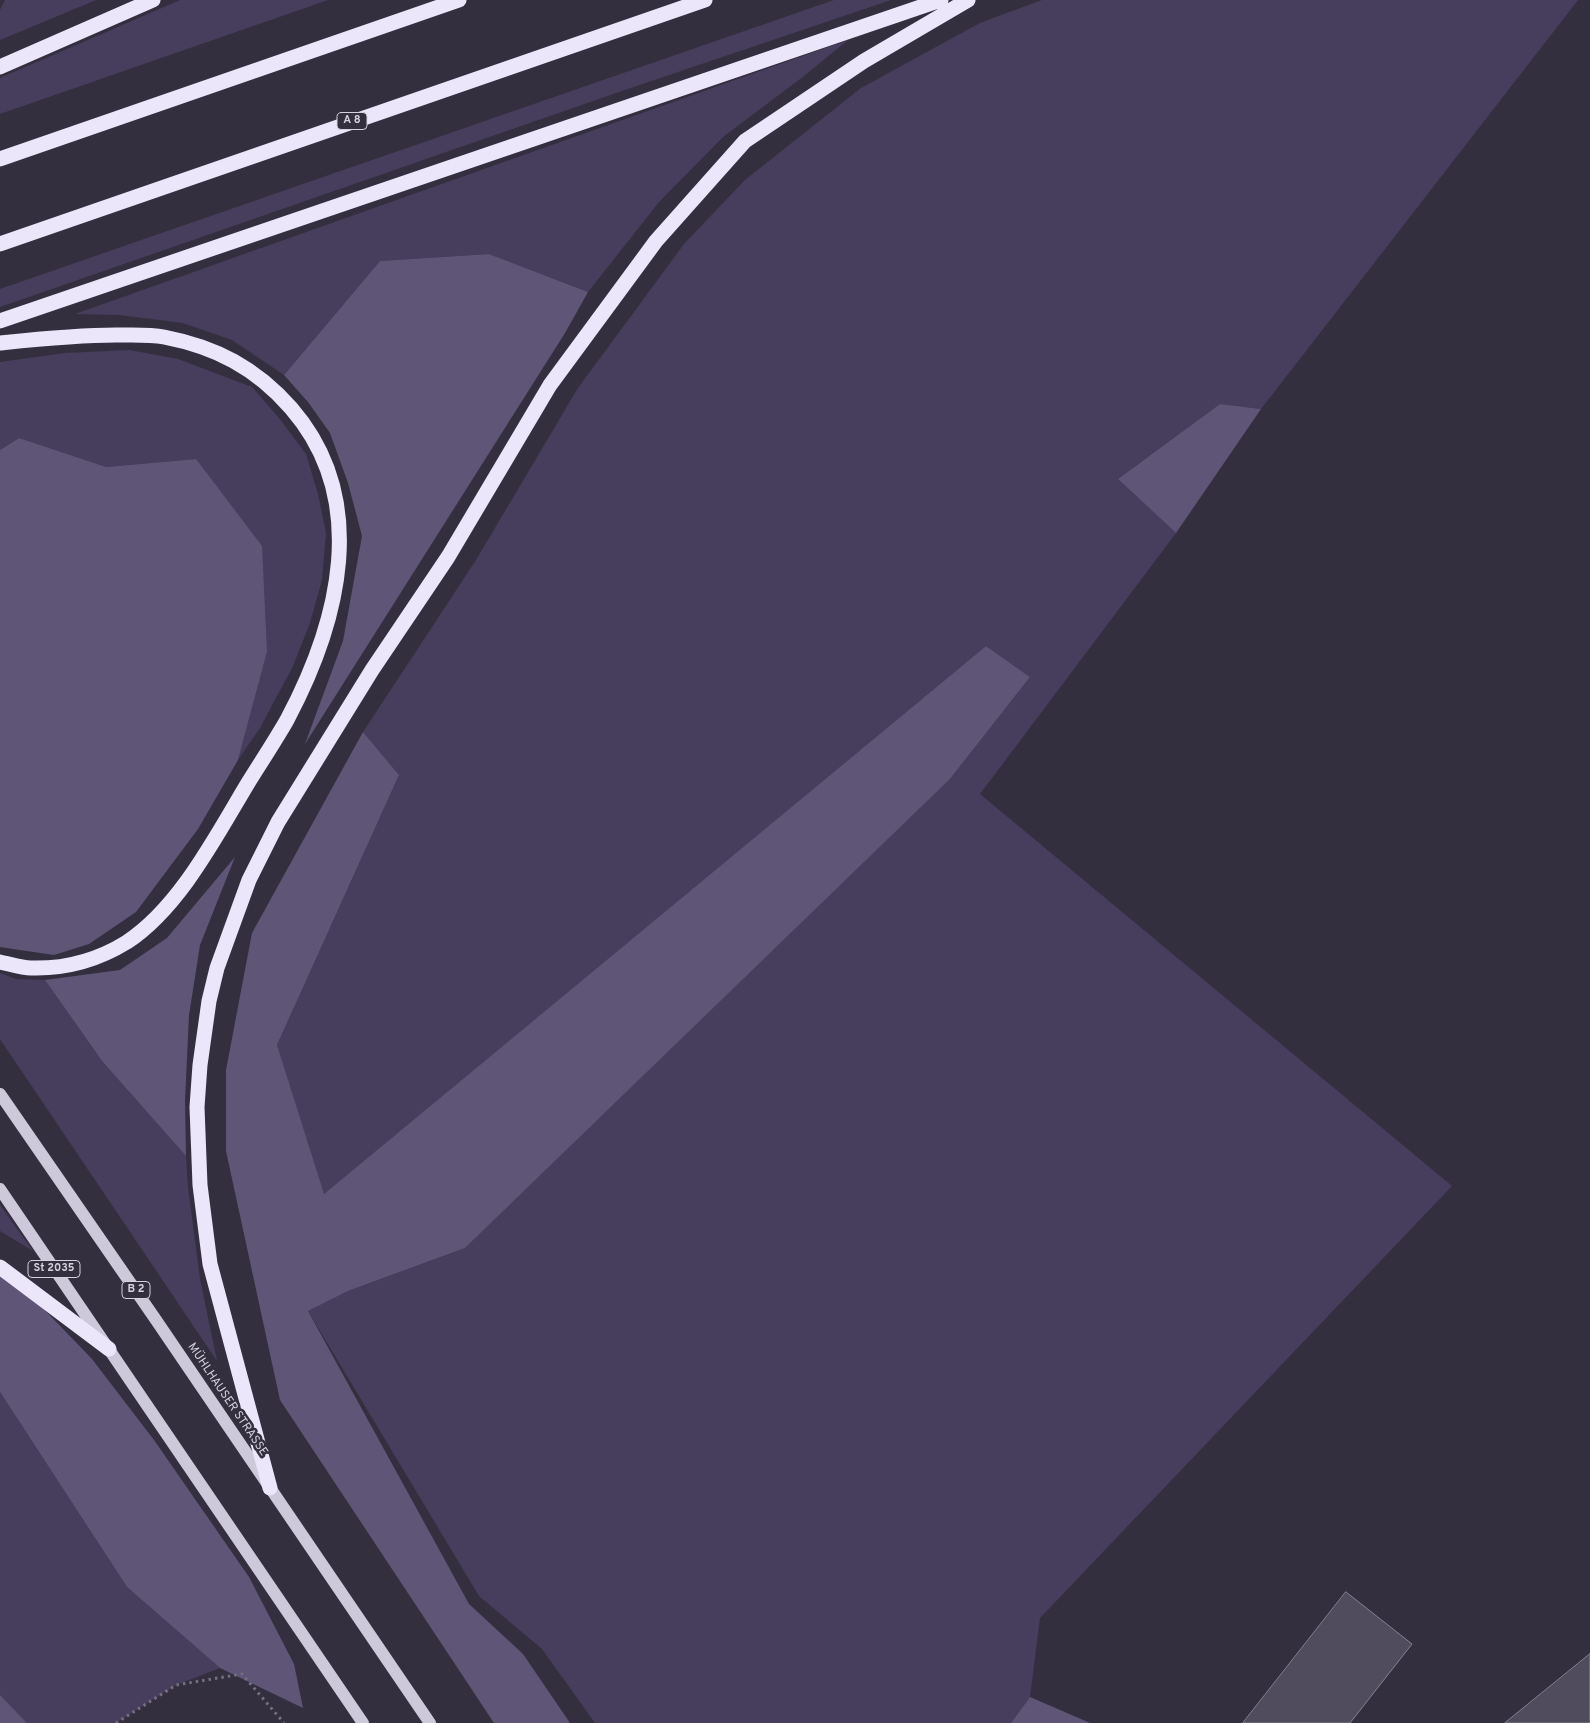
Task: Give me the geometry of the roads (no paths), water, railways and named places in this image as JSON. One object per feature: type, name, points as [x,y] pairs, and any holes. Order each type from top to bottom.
[{"type":"highway","points":[[0,67],[153,0]]},
{"type":"highway","points":[[0,159],[459,0]]},
{"type":"highway","name":"A 8","points":[[0,244],[705,0]]},
{"type":"highway","points":[[0,321],[941,0]]},
{"type":"highway","points":[[270,1488],[210,1264],[204,1226],[198,1148],[197,1106],[209,1001],[217,968],[250,880],[278,822],[372,670],[448,557],[550,385],[656,241],[745,141],[864,61],[968,0]]},
{"type":"highway","points":[[0,344],[45,338],[95,335],[162,337],[196,345],[254,372],[278,393],[301,419],[321,450],[334,487],[340,522],[338,579],[330,615],[304,684],[286,721],[202,858],[167,908],[128,941],[100,956],[77,964],[30,968],[0,962]]},
{"type":"highway","points":[[0,1267],[109,1349]]},
{"type":"main road","name":"MÜHLHAUSER STRASSE","points":[[0,1094],[430,1723]]},
{"type":"main road","name":"St 2035","points":[[0,1189],[109,1349]]},
{"type":"main road","points":[[109,1349],[362,1723]]}]
